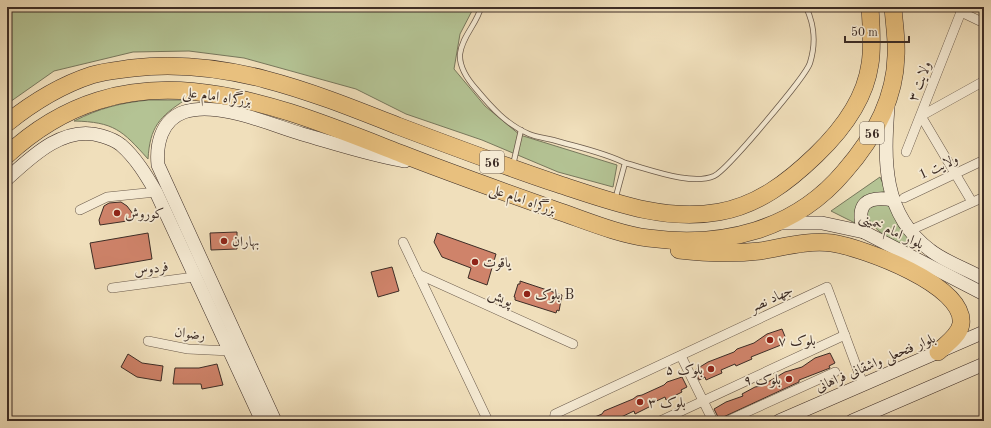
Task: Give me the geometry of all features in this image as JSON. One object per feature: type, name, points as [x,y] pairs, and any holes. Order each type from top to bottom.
[{"type":"highway","name":"بزرگراه امام علی","points":[[7,123],[42,98],[94,74],[147,67],[182,66],[216,68],[255,76],[309,91],[510,168],[615,202],[664,214],[684,215],[718,213],[733,209],[760,198],[791,178],[835,135],[850,116],[864,89],[871,63],[870,7]]},
{"type":"highway","name":"بزرگراه امام علی","points":[[7,155],[32,135],[54,121],[98,101],[137,92],[191,90],[238,97],[279,108],[326,124],[462,178],[616,230],[647,238],[692,241],[715,240],[744,234],[780,223],[803,210],[834,184],[864,146],[888,102],[894,76],[897,53],[892,7]]},
{"type":"highway","points":[[462,178],[473,168],[474,162],[472,154]]},
{"type":"highway","points":[[499,190],[495,180],[496,175],[499,171],[510,168]]},
{"type":"highway","points":[[616,230],[653,247],[702,252],[759,251],[803,243],[832,243],[856,248],[890,262],[933,284],[952,300],[958,310],[961,324],[954,336],[938,352]]},
{"type":"main road","name":"بلوار امام خمینی","points":[[888,102],[886,161],[888,184],[899,199],[910,230],[930,251],[984,279]]},
{"type":"main road","points":[[275,421],[158,165],[159,142],[164,129],[172,119],[183,113],[196,110],[229,112],[375,155],[429,165]]},
{"type":"main road","points":[[7,179],[33,156],[54,142],[72,135],[86,133],[104,137],[121,145],[144,171],[156,192],[194,277],[262,421]]},
{"type":"main road","points":[[144,171],[144,166],[147,162],[154,162],[158,165]]},
{"type":"main road","points":[[864,232],[861,217],[865,202],[873,199],[899,199]]},
{"type":"main road","name":"بلوار امام خمینی","points":[[780,223],[822,223],[864,232],[984,294]]},
{"type":"main road","name":"بلوار فتحعلی واشقانی فراهانی","points":[[779,421],[984,332]]},
{"type":"main road","points":[[852,421],[984,364]]},
{"type":"street","points":[[959,10],[984,23]]},
{"type":"street","name":"ولایت ۳","points":[[906,152],[921,116],[959,10]]},
{"type":"street","points":[[972,202],[921,116],[984,81]]},
{"type":"street","name":"ولایت 1","points":[[899,199],[984,160]]},
{"type":"street","points":[[80,210],[107,197],[156,192]]},
{"type":"street","points":[[910,230],[984,197]]},
{"type":"street","points":[[403,242],[488,421]]},
{"type":"street","name":"پویش","points":[[418,274],[573,344]]},
{"type":"street","name":"فردوس","points":[[112,288],[194,277]]},
{"type":"street","name":"جهاد نصر","points":[[554,421],[555,414],[827,287],[863,384]]},
{"type":"street","points":[[660,421],[845,335]]},
{"type":"street","name":"رضوان","points":[[148,341],[188,349],[230,351]]},
{"type":"street","points":[[681,356],[712,421]]},
{"type":"street","points":[[726,421],[835,372]]},
{"type":"lane","points":[[481,7],[479,16],[465,38],[460,54],[461,64],[469,80],[488,103],[506,121],[529,134],[596,152],[625,163],[672,176],[700,179],[715,176],[727,166],[765,122],[810,65],[815,40],[810,16],[806,7]]},
{"type":"lane","points":[[510,168],[521,130]]},
{"type":"lane","points":[[615,202],[625,163]]},
{"type":"green space","points":[[7,7],[474,7],[460,34],[454,69],[485,106],[520,135],[617,165],[613,187],[558,172],[482,140],[406,114],[356,89],[244,58],[189,51],[133,52],[54,71],[7,104]]},
{"type":"green space","points":[[149,100],[185,100],[162,118],[158,124],[151,139],[148,159],[124,134],[99,123],[74,121],[110,107]]},
{"type":"green space","points":[[880,177],[886,191],[866,197],[857,224],[831,211]]},
{"type":"green space","points":[[883,203],[890,206],[899,227],[915,246],[913,251],[886,236],[869,220],[867,213],[872,204]]},
{"type":"building","name":"کوروش","points":[[121,202],[127,206],[133,214],[134,220],[100,225],[99,220],[104,206],[109,203]]},
{"type":"building","name":"بهاران","points":[[237,232],[237,249],[211,250],[210,233]]},
{"type":"building","points":[[148,233],[152,259],[95,269],[90,243]]},
{"type":"building","name":"یاقوت","points":[[437,233],[496,254],[487,285],[468,278],[471,268],[442,257],[434,242]]},
{"type":"building","points":[[392,267],[399,291],[378,297],[371,272]]},
{"type":"building","points":[[520,281],[562,295],[559,311],[557,310],[556,313],[515,300],[514,297]]},
{"type":"building","points":[[782,329],[786,339],[780,342],[781,345],[751,357],[752,359],[736,366],[735,364],[721,370],[722,373],[706,380],[705,377],[699,380],[695,370],[708,362],[754,343],[767,334]]},
{"type":"building","points":[[830,353],[835,363],[829,366],[830,368],[799,380],[799,382],[719,419],[714,409],[726,402],[743,396],[742,394],[755,387],[761,386],[785,372],[802,367],[815,358]]},
{"type":"building","points":[[128,354],[142,363],[163,366],[161,381],[137,377],[121,367]]},
{"type":"building","points":[[217,364],[223,385],[202,389],[201,384],[173,384],[175,368],[199,368]]},
{"type":"building","points":[[682,377],[687,387],[681,390],[682,392],[666,400],[665,397],[650,404],[651,406],[635,414],[634,411],[619,418],[620,421],[585,421],[602,414],[604,411],[664,385],[667,382]]},
{"type":"place","name":"کوروش","points":[[117,213]]},
{"type":"place","name":"بهاران","points":[[224,241]]},
{"type":"place","name":"یاقوت","points":[[475,262]]},
{"type":"place","name":"بلوک B","points":[[527,294]]},
{"type":"place","name":"بلوک ۷","points":[[770,340]]},
{"type":"place","name":"بلوک ۵","points":[[711,369]]},
{"type":"place","name":"بلوک ۹","points":[[789,379]]},
{"type":"place","name":"بلوک ۳","points":[[640,402]]}]
